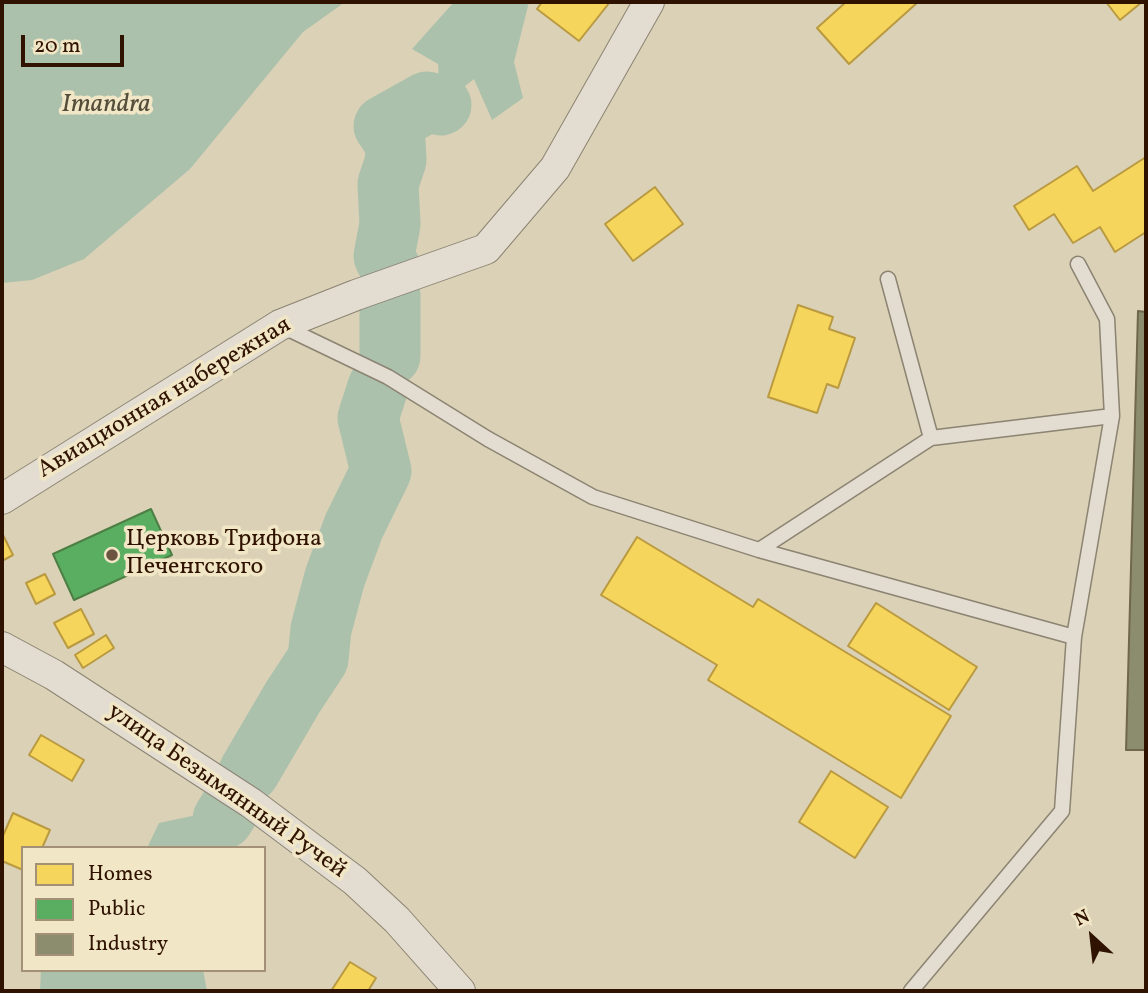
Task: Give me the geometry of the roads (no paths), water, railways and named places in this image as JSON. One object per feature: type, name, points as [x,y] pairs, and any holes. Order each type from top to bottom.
[{"type":"street","name":"Авиационная набережная","points":[[2,499],[280,325],[486,249],[555,168],[649,2]]},
{"type":"street","name":"улица Безымянный Ручей","points":[[2,648],[54,675],[251,803],[355,881],[397,920],[460,991]]},
{"type":"lane","points":[[911,991],[1062,811],[1073,638],[1112,416],[1107,319],[1078,264]]},
{"type":"lane","points":[[888,279],[931,438]]},
{"type":"lane","points":[[280,325],[388,377],[488,439],[593,497],[759,550],[1073,638]]},
{"type":"lane","points":[[759,550],[931,438],[1112,416]]},
{"type":"water","name":"Imandra","points":[[2,2],[345,2],[303,32],[190,169],[84,259],[32,280],[2,283]]},
{"type":"water","points":[[454,2],[529,2],[514,62],[523,98],[492,120],[474,79],[441,105],[438,64],[412,49]]},
{"type":"water","points":[[192,816],[223,819],[218,846],[148,846],[159,823]]},
{"type":"water","points":[[41,972],[203,972],[207,991],[40,991]]},
{"type":"waterway","points":[[392,272],[384,256],[390,224],[388,184],[396,160],[395,142],[384,126],[427,102],[441,105]]},
{"type":"waterway","points":[[390,295],[390,356]]},
{"type":"waterway","points":[[249,772],[318,659],[321,629],[335,577],[354,526],[381,471],[368,418],[378,387]]},
{"type":"waterway","points":[[223,819],[233,803]]},
{"type":"place","name":"Церковь Трифона Печенгского","points":[[112,555]]}]
